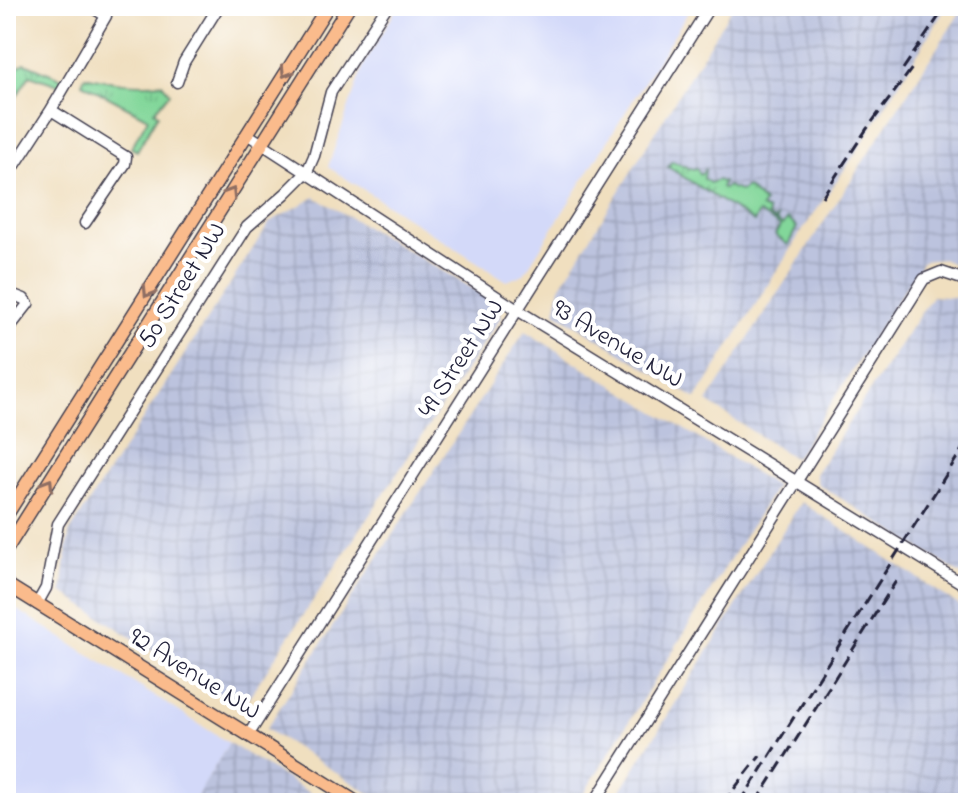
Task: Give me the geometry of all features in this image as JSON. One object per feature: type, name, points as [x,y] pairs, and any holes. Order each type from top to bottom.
[{"type":"main road","name":"50 Street NW","points":[[6,516],[328,6]]},
{"type":"main road","name":"50 Street NW","points":[[6,550],[349,6]]},
{"type":"main road","name":"92 Avenue NW","points":[[6,584],[358,803]]},
{"type":"main road","points":[[6,595],[33,602]]},
{"type":"street","points":[[6,14],[11,6]]},
{"type":"street","points":[[6,179],[106,16],[90,6]]},
{"type":"street","points":[[177,82],[184,62],[219,6]]},
{"type":"street","name":"50 Street NW","points":[[33,602],[46,588],[58,524],[247,227],[307,172],[331,92],[387,6]]},
{"type":"street","name":"49 Street NW","points":[[249,734],[710,6]]},
{"type":"street","points":[[51,110],[126,157],[127,161],[85,223]]},
{"type":"street","name":"93 Avenue NW","points":[[247,134],[519,311],[968,587]]},
{"type":"street","points":[[594,803],[924,279],[941,272],[968,281]]},
{"type":"street","points":[[6,292],[24,299],[28,304],[6,332]]},
{"type":"shaded area","points":[[398,6],[692,6],[524,274],[507,281],[328,167],[364,64]]},
{"type":"shaded area","points":[[733,6],[947,6],[856,153],[800,234],[696,399],[555,312],[560,287]]},
{"type":"shaded area","points":[[961,11],[968,15],[968,272],[943,259],[923,261],[795,459],[707,402]]},
{"type":"shaded area","points":[[315,197],[498,303],[501,317],[241,709],[62,592],[69,533],[270,222]]},
{"type":"shaded area","points":[[932,296],[959,298],[968,304],[968,579],[818,484],[815,474]]},
{"type":"shaded area","points":[[525,331],[776,486],[578,803],[385,803],[266,729]]},
{"type":"shaded area","points":[[801,502],[968,611],[968,803],[613,803]]},
{"type":"shaded area","points":[[13,607],[229,743],[193,803],[6,803],[6,608]]},
{"type":"shaded area","points":[[229,743],[326,803],[193,803]]},
{"type":"green space","points":[[25,63],[65,80],[61,86],[30,75],[6,113],[6,74]]},
{"type":"green space","points":[[85,76],[123,83],[162,83],[170,93],[154,111],[158,114],[137,151],[131,148],[148,118],[82,83]]},
{"type":"green space","points":[[672,161],[694,170],[696,168],[700,174],[705,170],[704,179],[710,183],[717,180],[723,182],[721,187],[724,189],[727,186],[740,191],[747,187],[764,203],[761,208],[768,211],[768,216],[774,220],[778,217],[776,221],[783,225],[788,219],[797,227],[788,245],[775,235],[780,226],[759,213],[754,222],[668,167]]},
{"type":"railway","points":[[903,69],[946,6]]},
{"type":"railway","points":[[822,197],[913,67]]},
{"type":"railway","points":[[740,803],[968,440]]},
{"type":"railway","points":[[756,803],[896,581]]},
{"type":"railway","points":[[723,803],[760,756]]}]
